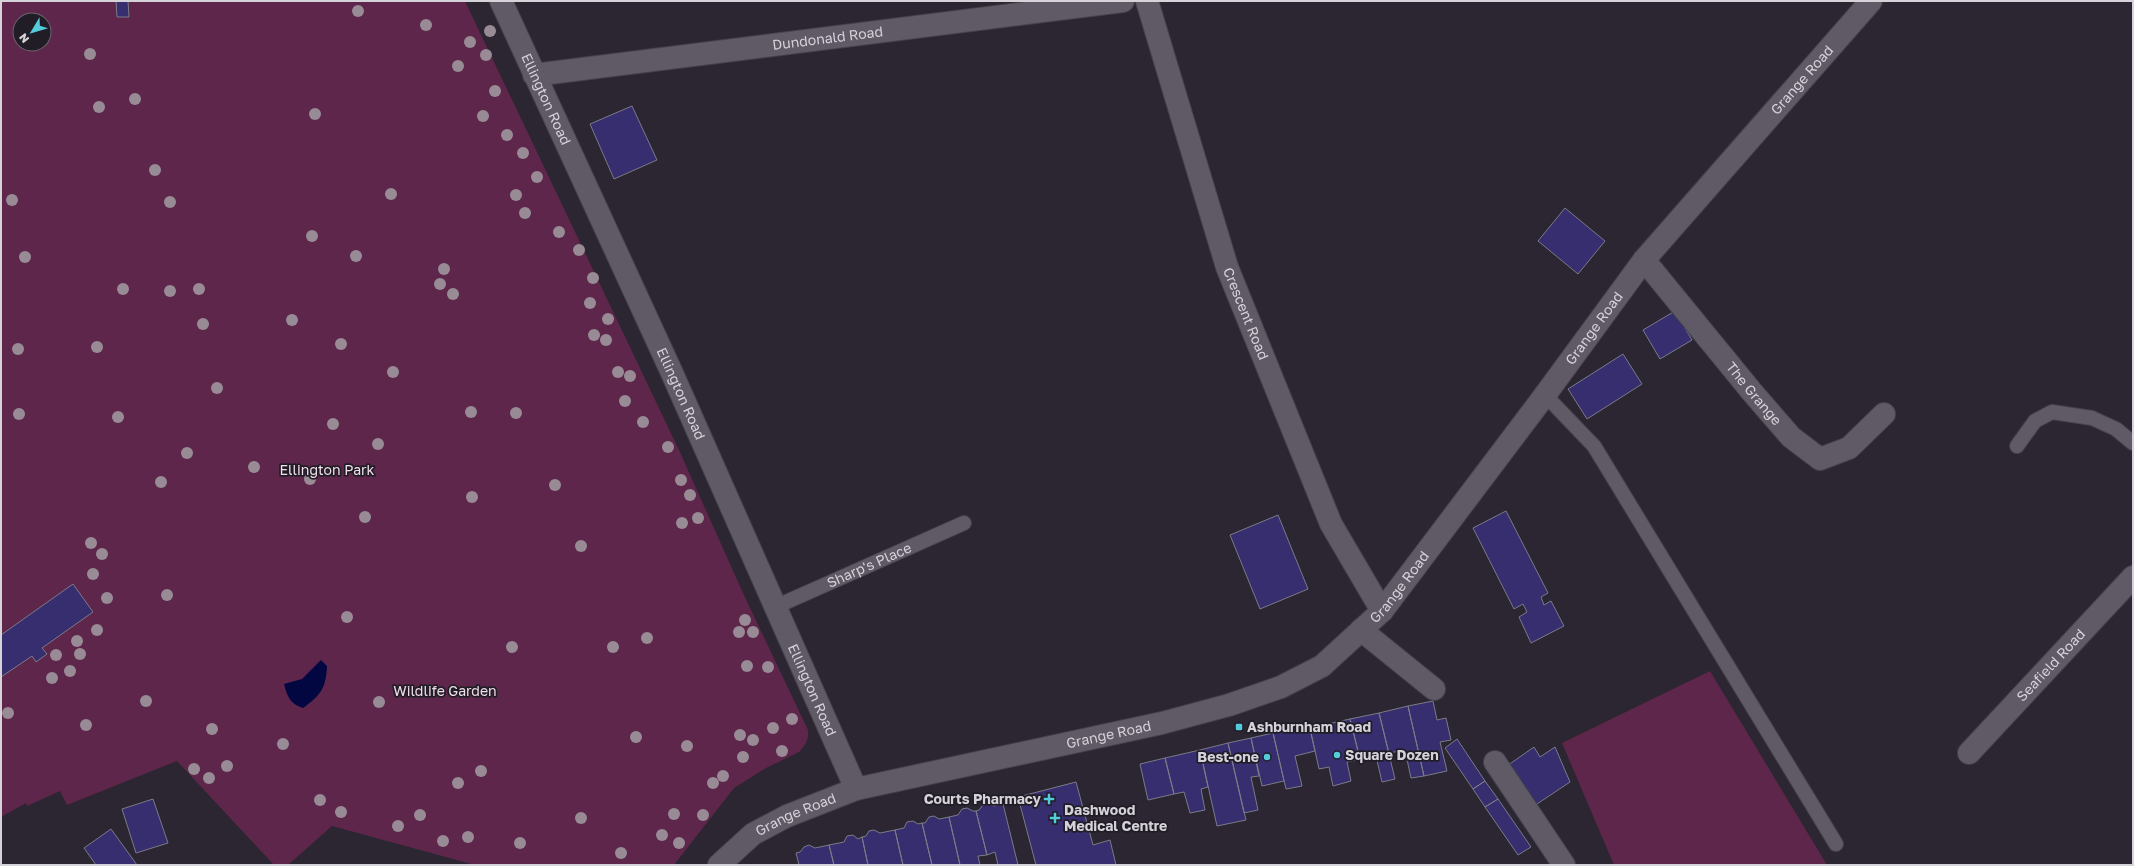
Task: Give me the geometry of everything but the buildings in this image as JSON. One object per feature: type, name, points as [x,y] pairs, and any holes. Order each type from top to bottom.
[{"type":"street","name":"Ellington Road","points":[[500,1],[672,373],[856,789]]},
{"type":"street","name":"Dundonald Road","points":[[534,75],[1123,1]]},
{"type":"street","name":"Crescent Road","points":[[1147,1],[1227,267],[1331,524],[1382,611]]},
{"type":"street","name":"Grange Road","points":[[719,865],[753,834],[787,816],[856,789],[1162,723],[1229,705],[1281,687],[1322,666],[1382,611],[1545,395],[1644,260],[1871,1]]},
{"type":"street","name":"The Grange","points":[[1644,260],[1771,415],[1791,437],[1820,459],[1849,448],[1884,414]]},
{"type":"street","name":"Seafield Road","points":[[1969,753],[2133,576]]},
{"type":"street","points":[[1361,630],[1434,688]]},
{"type":"street","points":[[1495,762],[1564,865]]},
{"type":"lane","points":[[1545,395],[1594,446],[1836,844]]},
{"type":"lane","points":[[2017,446],[2035,421],[2052,412],[2092,418],[2116,429],[2133,443]]},
{"type":"lane","name":"Sharp's Place","points":[[775,607],[964,523]]},
{"type":"green space","name":"Ellington Park","points":[[1,1],[465,1],[679,450],[743,593],[808,730],[808,736],[805,744],[799,752],[766,768],[734,788],[674,865],[475,865],[332,826],[288,865],[274,865],[177,761],[67,805],[60,791],[27,806],[26,803],[1,817]]},
{"type":"green space","points":[[1710,671],[1827,865],[1614,865],[1562,743]]},
{"type":"shaded area","points":[[321,660],[327,666],[324,686],[318,695],[303,708],[292,702],[286,692],[284,684],[302,679]]},
{"type":"place","name":"Ashburnham Road","points":[[1239,727]]},
{"type":"place","name":"Square Dozen","points":[[1337,755]]},
{"type":"place","name":"Best-one","points":[[1267,757]]},
{"type":"place","name":"Courts Pharmacy","points":[[1049,799]]},
{"type":"place","name":"Dashwood Medical Centre","points":[[1055,818]]},
{"type":"park label","name":"Wildlife Garden","points":[[445,691]]}]
